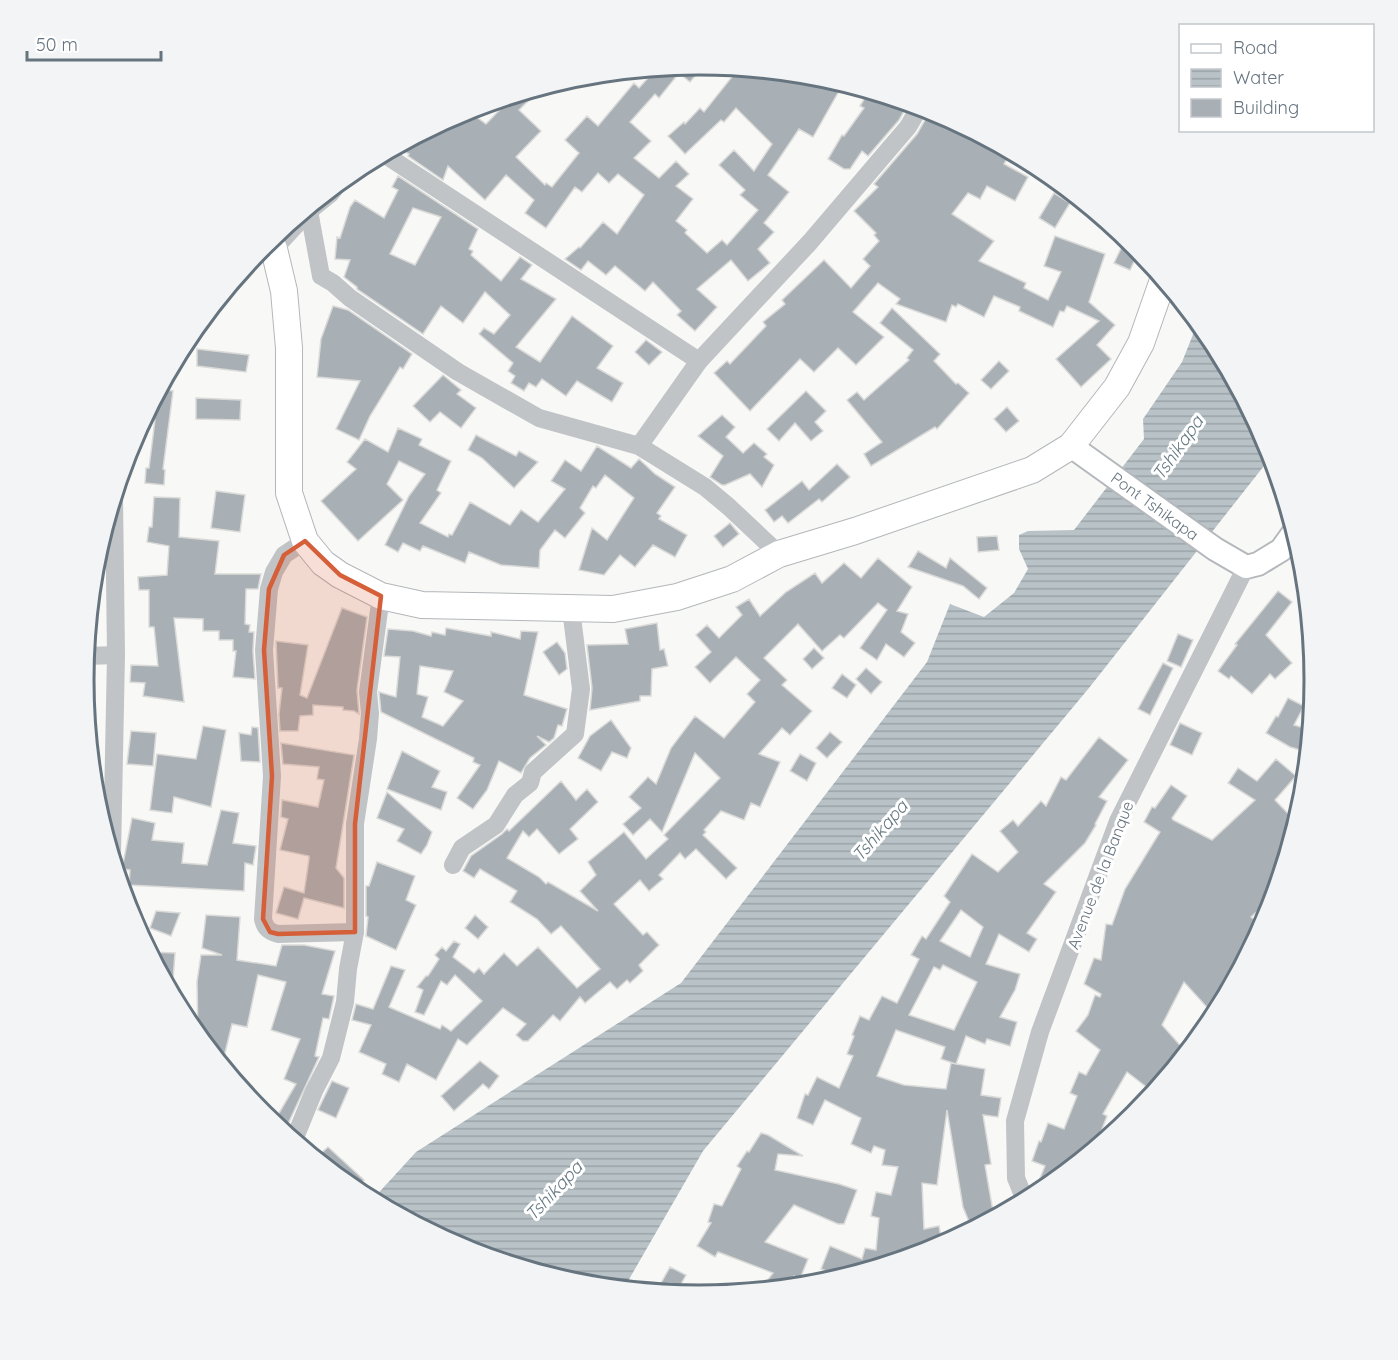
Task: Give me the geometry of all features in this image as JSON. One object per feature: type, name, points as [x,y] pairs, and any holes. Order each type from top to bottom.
[{"type":"highway","points":[[273,250],[284,291],[289,348],[289,493],[305,541],[323,563],[340,575],[381,596],[422,605],[613,609],[677,597],[732,579],[779,554],[855,531],[1032,470],[1071,446],[1118,387],[1141,343],[1160,288]]},
{"type":"main road","name":"Pont Tshikapa","points":[[1071,446],[1215,549],[1246,567]]},
{"type":"main road","points":[[1246,567],[1258,564],[1281,550],[1287,541]]},
{"type":"street","points":[[639,446],[699,361],[810,242],[891,148],[915,115]]},
{"type":"street","points":[[391,159],[699,361]]},
{"type":"street","points":[[310,217],[321,276],[333,282],[350,298],[458,372],[539,418],[639,446],[705,487],[779,554]]},
{"type":"street","points":[[113,826],[116,655],[114,526]]},
{"type":"street","points":[[305,541],[284,555],[274,572],[269,589],[264,650],[272,776],[263,919],[265,927],[270,932],[278,934],[355,932]]},
{"type":"street","name":"Avenue de la Banque","points":[[1022,1192],[1016,1178],[1015,1121],[1040,1032],[1118,821],[1246,567]]},
{"type":"street","points":[[297,1132],[331,1058],[345,1002],[355,932],[355,824],[368,739],[370,713],[368,692],[381,596]]},
{"type":"street","points":[[453,865],[462,848],[496,825],[515,795],[530,783],[533,772],[575,734],[581,689],[571,609]]},
{"type":"street","points":[[95,656],[116,655]]},
{"type":"highlighted area","points":[[305,541],[340,575],[381,596],[355,824],[355,932],[278,934],[270,932],[263,919],[272,776],[264,650],[269,589],[284,555]]},
{"type":"water","name":"Tshikapa","points":[[1194,333],[1242,412],[1264,465],[1089,688],[703,1151],[628,1281],[581,1273],[505,1253],[431,1223],[379,1193],[416,1152],[681,983],[927,662],[950,604],[984,617],[1014,593],[1028,569],[1019,549],[1019,535],[1028,531],[1074,530],[1144,439],[1143,419],[1182,362]]},
{"type":"building","points":[[682,75],[696,75],[690,82]]},
{"type":"building","points":[[677,76],[659,98],[655,94],[630,122],[651,141],[634,158],[659,178],[676,161],[689,174],[676,186],[693,199],[676,221],[687,230],[685,233],[707,253],[722,240],[727,245],[758,210],[740,195],[745,190],[719,165],[734,150],[754,171],[772,144],[736,108],[724,122],[721,120],[685,154],[668,136],[684,122],[685,124],[700,108],[704,112],[733,76],[778,80],[838,92],[813,137],[799,129],[768,175],[789,192],[764,223],[774,232],[758,249],[770,263],[748,281],[731,260],[697,289],[717,307],[695,331],[677,315],[681,311],[653,282],[645,291],[615,266],[606,275],[588,261],[581,270],[565,259],[580,248],[603,222],[617,234],[644,195],[618,174],[609,183],[598,173],[582,192],[575,187],[546,228],[525,213],[534,200],[506,175],[485,200],[448,166],[443,180],[405,151],[477,117],[486,124],[501,108],[529,100],[519,110],[541,131],[516,157],[545,185],[546,183],[552,187],[579,153],[565,140],[587,116],[598,126],[634,83],[639,88],[649,77]]},
{"type":"building","points":[[864,99],[904,111],[868,156],[862,151],[850,169],[844,169],[828,159],[842,135],[844,136],[864,108],[860,106]]},
{"type":"building","points":[[925,120],[967,137],[1002,156],[1007,159],[1004,164],[1028,177],[1015,201],[987,186],[980,199],[968,193],[952,214],[994,241],[979,261],[1026,283],[1024,288],[1048,300],[1061,272],[1044,266],[1055,236],[1105,254],[1089,302],[1115,325],[1097,345],[1111,359],[1081,387],[1056,359],[1099,321],[1067,306],[1064,312],[1060,311],[1053,327],[1019,311],[1020,307],[994,296],[984,317],[958,304],[956,307],[952,305],[946,322],[896,304],[900,299],[878,283],[853,312],[884,337],[856,365],[838,348],[814,372],[800,359],[750,411],[714,373],[727,361],[730,364],[766,326],[763,322],[785,304],[782,300],[824,260],[851,288],[870,266],[863,259],[879,241],[874,235],[876,233],[854,211],[878,187],[874,184],[917,134]]},
{"type":"building","points":[[398,176],[478,229],[469,249],[473,251],[471,255],[501,281],[520,257],[532,265],[521,279],[556,299],[516,347],[540,362],[572,316],[613,346],[597,368],[623,383],[612,402],[577,381],[566,396],[542,379],[536,387],[529,383],[524,391],[511,383],[515,376],[508,371],[513,363],[479,334],[484,328],[494,334],[510,315],[485,292],[463,323],[441,306],[423,334],[357,289],[344,277],[350,260],[335,259],[337,237],[340,238],[350,207],[355,200],[384,218],[398,190],[392,187]],"holes":[[[413,208],[441,217],[415,265],[390,254]]]},
{"type":"building","points":[[1054,193],[1070,203],[1055,228],[1039,218]]},
{"type":"building","points":[[1122,247],[1135,260],[1130,270],[1114,263]]},
{"type":"building","points":[[333,306],[348,310],[412,354],[403,369],[400,367],[370,416],[359,440],[336,429],[360,381],[317,377],[321,339]]},
{"type":"building","points":[[892,308],[940,354],[934,361],[956,384],[958,383],[969,393],[937,429],[935,427],[871,466],[864,454],[882,442],[847,400],[857,392],[864,400],[909,360],[907,358],[913,350],[880,323]]},
{"type":"building","points":[[646,340],[662,352],[649,365],[635,352]]},
{"type":"building","points":[[197,349],[249,355],[246,372],[197,366]]},
{"type":"building","points":[[999,361],[1009,371],[991,389],[981,380]]},
{"type":"building","points":[[443,375],[461,390],[457,394],[476,408],[461,428],[440,412],[430,422],[413,406]]},
{"type":"building","points":[[168,390],[173,391],[163,469],[165,470],[164,485],[145,483],[155,420],[153,420]]},
{"type":"building","points":[[806,391],[826,411],[815,422],[823,431],[811,441],[795,423],[779,441],[767,429]]},
{"type":"building","points":[[196,398],[241,400],[240,420],[196,419]]},
{"type":"building","points":[[1007,407],[1019,421],[1006,432],[994,419]]},
{"type":"building","points":[[722,415],[735,427],[726,437],[743,453],[754,443],[767,454],[764,457],[774,465],[762,487],[750,474],[725,485],[710,477],[723,456],[698,436]]},
{"type":"building","points":[[398,428],[422,439],[419,445],[451,461],[437,490],[441,493],[420,523],[448,537],[449,534],[452,535],[470,502],[510,525],[521,510],[538,522],[565,489],[551,481],[565,460],[581,471],[597,446],[631,468],[639,459],[655,474],[675,487],[657,513],[661,516],[659,519],[687,535],[675,557],[653,545],[635,567],[620,555],[604,575],[579,570],[592,528],[607,540],[634,498],[605,475],[596,488],[593,486],[580,508],[585,513],[565,538],[555,530],[540,550],[539,568],[501,565],[469,552],[465,563],[423,546],[420,551],[403,543],[398,552],[385,545],[409,496],[425,474],[399,461],[387,484],[403,500],[358,541],[321,501],[356,469],[347,462],[365,439],[388,452]]},
{"type":"building","points":[[476,435],[516,456],[519,451],[538,462],[514,488],[482,458],[468,450]]},
{"type":"building","points":[[837,464],[850,477],[822,502],[819,499],[788,523],[782,516],[774,522],[765,510],[802,481],[809,490]]},
{"type":"building","points":[[216,491],[245,495],[240,532],[211,528]]},
{"type":"building","points":[[154,497],[180,498],[179,537],[219,541],[215,574],[261,574],[258,589],[246,589],[245,624],[250,625],[249,632],[254,632],[255,679],[233,677],[236,651],[233,651],[233,640],[219,640],[219,631],[203,631],[203,619],[174,618],[184,702],[143,696],[145,683],[130,682],[131,665],[158,666],[154,627],[149,627],[149,590],[139,590],[138,577],[167,575],[169,546],[147,542],[149,527],[152,527]]},
{"type":"building","points":[[730,523],[739,534],[723,547],[714,536]]},
{"type":"building","points":[[997,536],[999,550],[978,552],[977,537]]},
{"type":"building","points":[[918,551],[946,568],[950,558],[987,588],[979,599],[963,586],[908,567]]},
{"type":"building","points":[[878,558],[912,587],[897,611],[908,614],[901,632],[915,643],[904,657],[886,644],[877,660],[860,648],[887,610],[878,603],[844,638],[840,635],[822,651],[798,624],[764,658],[787,680],[782,685],[812,711],[790,735],[782,728],[759,754],[780,762],[760,807],[751,803],[744,820],[721,811],[704,830],[706,832],[703,835],[737,868],[726,879],[696,849],[685,859],[680,853],[659,875],[663,879],[649,891],[640,880],[614,904],[643,935],[647,932],[659,945],[639,965],[643,971],[630,983],[627,980],[617,989],[610,982],[585,1003],[580,997],[560,1021],[553,1015],[528,1041],[523,1041],[516,1035],[526,1024],[503,1008],[467,1045],[458,1039],[436,1080],[407,1064],[399,1082],[382,1074],[386,1064],[359,1052],[371,1025],[352,1020],[356,1004],[373,1009],[391,966],[405,970],[389,1007],[440,1029],[442,1025],[451,1031],[482,1001],[455,975],[447,985],[441,981],[424,1015],[415,1012],[423,990],[417,987],[428,976],[439,959],[435,955],[442,947],[446,951],[454,941],[460,944],[453,957],[474,973],[479,968],[484,974],[504,953],[517,966],[538,947],[577,988],[600,969],[561,926],[551,934],[537,919],[510,902],[517,891],[480,869],[474,878],[463,871],[471,856],[507,829],[509,831],[561,781],[576,800],[587,789],[598,802],[570,829],[578,839],[559,854],[537,829],[529,837],[523,831],[507,858],[539,877],[546,884],[548,882],[598,911],[580,891],[596,875],[588,862],[624,832],[646,859],[668,839],[664,835],[720,778],[695,753],[662,832],[650,819],[633,835],[623,824],[641,808],[629,797],[648,777],[656,784],[671,748],[695,716],[724,738],[755,702],[747,694],[760,680],[736,657],[710,683],[695,667],[711,652],[696,635],[707,625],[719,638],[742,615],[736,607],[749,599],[760,616],[786,592],[815,573],[822,583],[844,563],[861,578]]},
{"type":"building","points":[[1278,591],[1292,602],[1266,635],[1292,663],[1275,679],[1270,674],[1252,694],[1231,676],[1229,679],[1218,671],[1237,645],[1235,644]]},
{"type":"building","points":[[342,608],[367,617],[357,690],[359,714],[343,710],[343,707],[313,705],[313,715],[300,716],[298,731],[280,731],[282,688],[278,688],[276,641],[308,645],[300,695],[307,698]]},
{"type":"building","points":[[657,623],[660,650],[664,649],[668,666],[652,669],[651,696],[640,696],[640,701],[590,710],[592,688],[587,645],[628,644],[625,629]]},
{"type":"building","points":[[446,628],[491,636],[491,632],[520,639],[521,631],[538,632],[524,695],[567,709],[562,726],[558,725],[554,738],[549,742],[537,736],[546,745],[530,758],[521,773],[499,761],[487,790],[473,809],[457,798],[480,765],[473,762],[474,758],[381,712],[379,692],[396,697],[400,657],[384,656],[388,629],[413,631],[431,636],[432,632],[445,635]],"holes":[[[420,666],[453,671],[444,692],[463,701],[443,726],[422,717],[428,697],[417,694]]]},
{"type":"building","points":[[1178,634],[1193,640],[1181,667],[1167,661]]},
{"type":"building","points":[[557,642],[565,653],[567,669],[559,675],[543,652]]},
{"type":"building","points":[[814,648],[824,658],[812,669],[803,659]]},
{"type":"building","points":[[1163,663],[1173,668],[1150,715],[1138,709]]},
{"type":"building","points":[[866,668],[882,682],[871,694],[856,679]]},
{"type":"building","points":[[842,674],[856,685],[847,698],[832,688]]},
{"type":"building","points":[[1288,698],[1303,706],[1294,725],[1302,728],[1300,750],[1290,747],[1266,733],[1276,716],[1278,717]]},
{"type":"building","points":[[611,720],[631,748],[627,758],[612,752],[601,771],[578,758],[590,736]]},
{"type":"building","points":[[1180,723],[1202,733],[1192,755],[1170,745]]},
{"type":"building","points":[[203,726],[226,730],[211,807],[174,797],[172,813],[150,810],[157,754],[196,759]]},
{"type":"building","points":[[252,727],[258,728],[260,762],[241,761],[239,733],[251,735]]},
{"type":"building","points":[[131,731],[156,733],[153,766],[127,764]]},
{"type":"building","points":[[830,732],[842,742],[827,758],[816,748]]},
{"type":"building","points":[[1099,737],[1128,760],[1099,797],[1107,801],[1085,843],[1044,884],[1056,892],[1027,933],[1037,939],[1029,952],[999,934],[986,964],[1020,974],[1015,990],[1000,1017],[1017,1022],[1010,1046],[987,1039],[985,1044],[966,1036],[956,1064],[985,1069],[981,1095],[1001,1098],[998,1117],[983,1115],[991,1164],[985,1165],[993,1209],[969,1222],[963,1207],[947,1110],[937,1185],[922,1183],[924,1229],[939,1226],[940,1235],[856,1264],[826,1271],[821,1269],[830,1246],[862,1259],[865,1248],[876,1250],[879,1218],[871,1216],[876,1192],[891,1195],[898,1167],[882,1165],[885,1150],[874,1146],[871,1153],[851,1144],[861,1118],[825,1100],[813,1125],[797,1118],[805,1094],[808,1095],[817,1077],[839,1088],[853,1056],[847,1054],[860,1016],[869,1020],[882,996],[897,1003],[919,959],[911,955],[922,936],[926,939],[950,902],[944,896],[972,854],[998,872],[1018,852],[1000,831],[1013,820],[1018,826],[1041,801],[1046,806],[1061,777],[1066,780]],"holes":[[[961,910],[983,927],[970,957],[940,941]],[[943,965],[977,982],[954,1030],[909,1015],[934,967],[940,970]],[[896,1030],[945,1047],[941,1059],[955,1064],[951,1063],[946,1089],[904,1085],[877,1076]]]},
{"type":"building","points":[[281,743],[354,755],[336,868],[344,878],[344,908],[304,898],[298,919],[276,913],[284,887],[304,893],[309,859],[309,856],[280,850],[288,819],[281,817],[282,800],[318,807],[324,780],[317,779],[319,767],[283,764]]},
{"type":"building","points":[[402,751],[440,771],[432,787],[447,792],[441,810],[387,789]]},
{"type":"building","points":[[800,754],[816,763],[807,781],[790,771]]},
{"type":"building","points":[[1276,759],[1296,776],[1275,800],[1288,814],[1272,874],[1259,910],[1251,917],[1255,920],[1242,948],[1207,1008],[1184,982],[1162,1025],[1181,1046],[1179,1048],[1147,1087],[1127,1072],[1103,1114],[1107,1116],[1101,1133],[1039,1180],[1045,1166],[1032,1161],[1039,1141],[1041,1142],[1048,1123],[1064,1129],[1077,1096],[1070,1093],[1079,1072],[1086,1075],[1100,1050],[1076,1031],[1088,1015],[1095,995],[1100,997],[1101,994],[1084,984],[1094,958],[1101,960],[1106,924],[1112,925],[1125,889],[1160,832],[1144,822],[1152,807],[1155,808],[1171,785],[1187,796],[1172,818],[1173,820],[1212,840],[1255,800],[1228,783],[1238,768],[1257,781]]},
{"type":"building","points":[[387,792],[432,832],[421,854],[397,841],[404,829],[377,818]]},
{"type":"building","points":[[221,810],[239,813],[233,843],[256,846],[253,865],[245,863],[244,891],[130,885],[130,870],[125,869],[123,864],[132,818],[155,823],[152,840],[184,843],[182,863],[207,865]]},
{"type":"building","points":[[377,862],[415,876],[406,900],[416,905],[396,950],[366,936],[368,917],[366,916],[366,886],[369,886]]},
{"type":"building","points":[[156,911],[180,913],[171,936],[150,928]]},
{"type":"building","points":[[206,915],[240,917],[237,960],[276,966],[282,945],[304,945],[335,951],[322,994],[334,996],[329,1019],[323,1018],[315,1056],[319,1057],[288,1124],[278,1115],[296,1084],[284,1079],[300,1039],[271,1030],[286,982],[258,975],[247,1027],[232,1024],[225,1055],[198,1018],[197,982],[201,955],[222,955],[202,948]]},
{"type":"building","points":[[475,915],[488,927],[478,939],[465,928]]},
{"type":"building","points":[[158,952],[175,953],[173,979]]},
{"type":"building","points":[[480,1061],[499,1076],[489,1089],[483,1084],[454,1111],[441,1096]]},
{"type":"building","points":[[332,1081],[349,1088],[336,1118],[318,1110]]},
{"type":"building","points":[[761,1133],[768,1135],[803,1156],[778,1154],[775,1170],[857,1190],[844,1224],[838,1224],[794,1205],[765,1242],[808,1259],[801,1276],[767,1281],[773,1273],[718,1252],[715,1257],[697,1246],[711,1223],[708,1222],[714,1204],[722,1206],[741,1169],[737,1166],[747,1151],[749,1152]]},
{"type":"building","points":[[328,1147],[364,1180],[362,1182],[322,1153]]},
{"type":"building","points":[[670,1267],[686,1275],[681,1285],[661,1284]]}]
